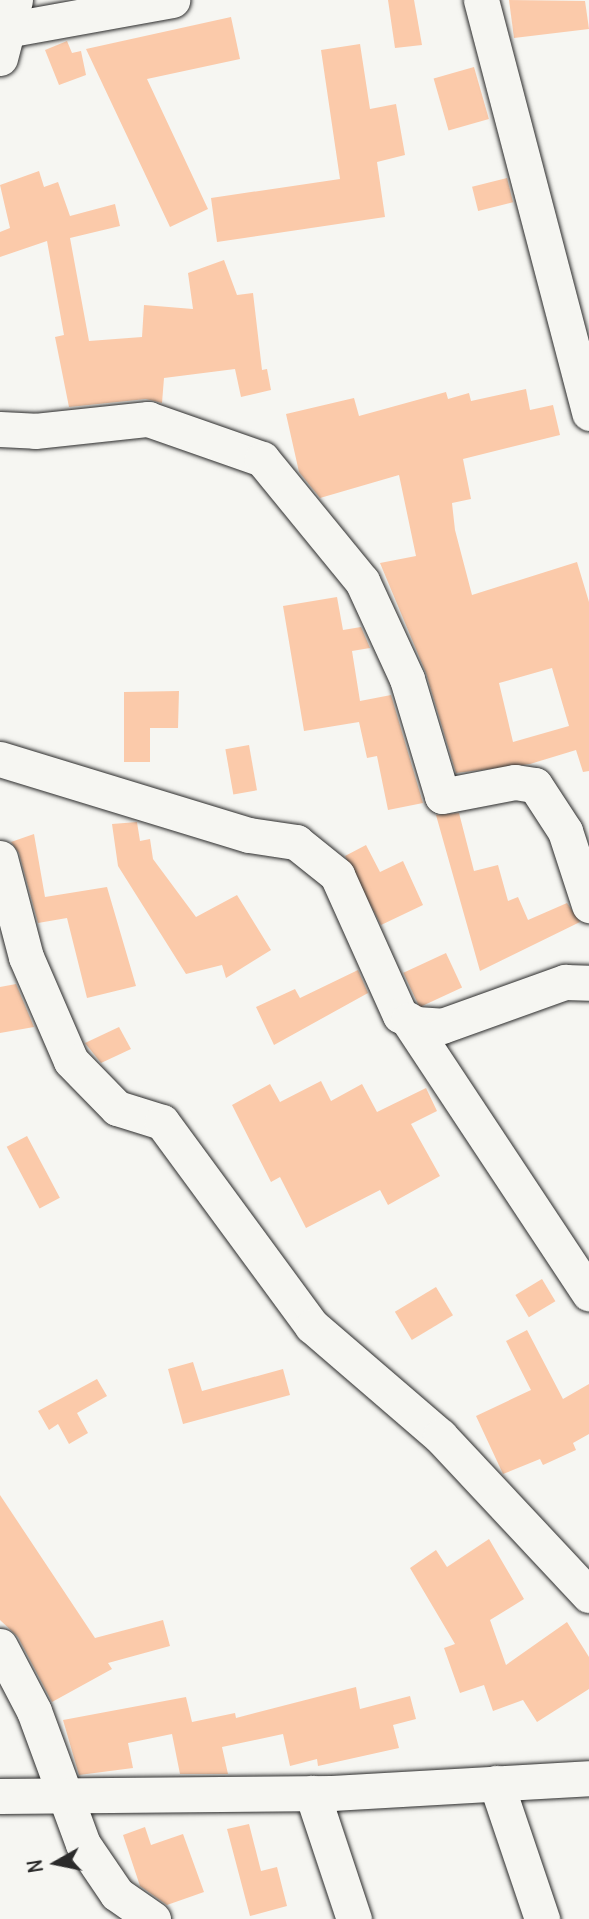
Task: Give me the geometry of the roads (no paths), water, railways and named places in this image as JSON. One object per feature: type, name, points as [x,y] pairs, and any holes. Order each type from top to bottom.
[{"type":"street","points":[[7,29],[172,0]]},
{"type":"street","points":[[481,0],[579,330],[589,413]]},
{"type":"street","points":[[0,429],[35,431],[148,419],[262,459],[362,581],[407,679],[435,785],[442,796],[515,782],[535,785],[565,831],[589,905]]},
{"type":"street","points":[[0,759],[249,835],[296,842],[337,875],[400,1015],[408,1020],[442,1027],[565,982],[589,983]]},
{"type":"street","points":[[0,858],[26,957],[71,1062],[117,1108],[162,1122],[312,1325],[440,1436],[589,1595]]},
{"type":"street","points":[[408,1020],[589,1293]]},
{"type":"street","points":[[0,1646],[34,1711],[61,1792],[102,1874],[117,1894],[153,1919]]},
{"type":"street","points":[[0,1796],[61,1792],[312,1793],[589,1778]]},
{"type":"street","points":[[496,1783],[542,1919]]},
{"type":"street","points":[[312,1793],[354,1919]]}]
